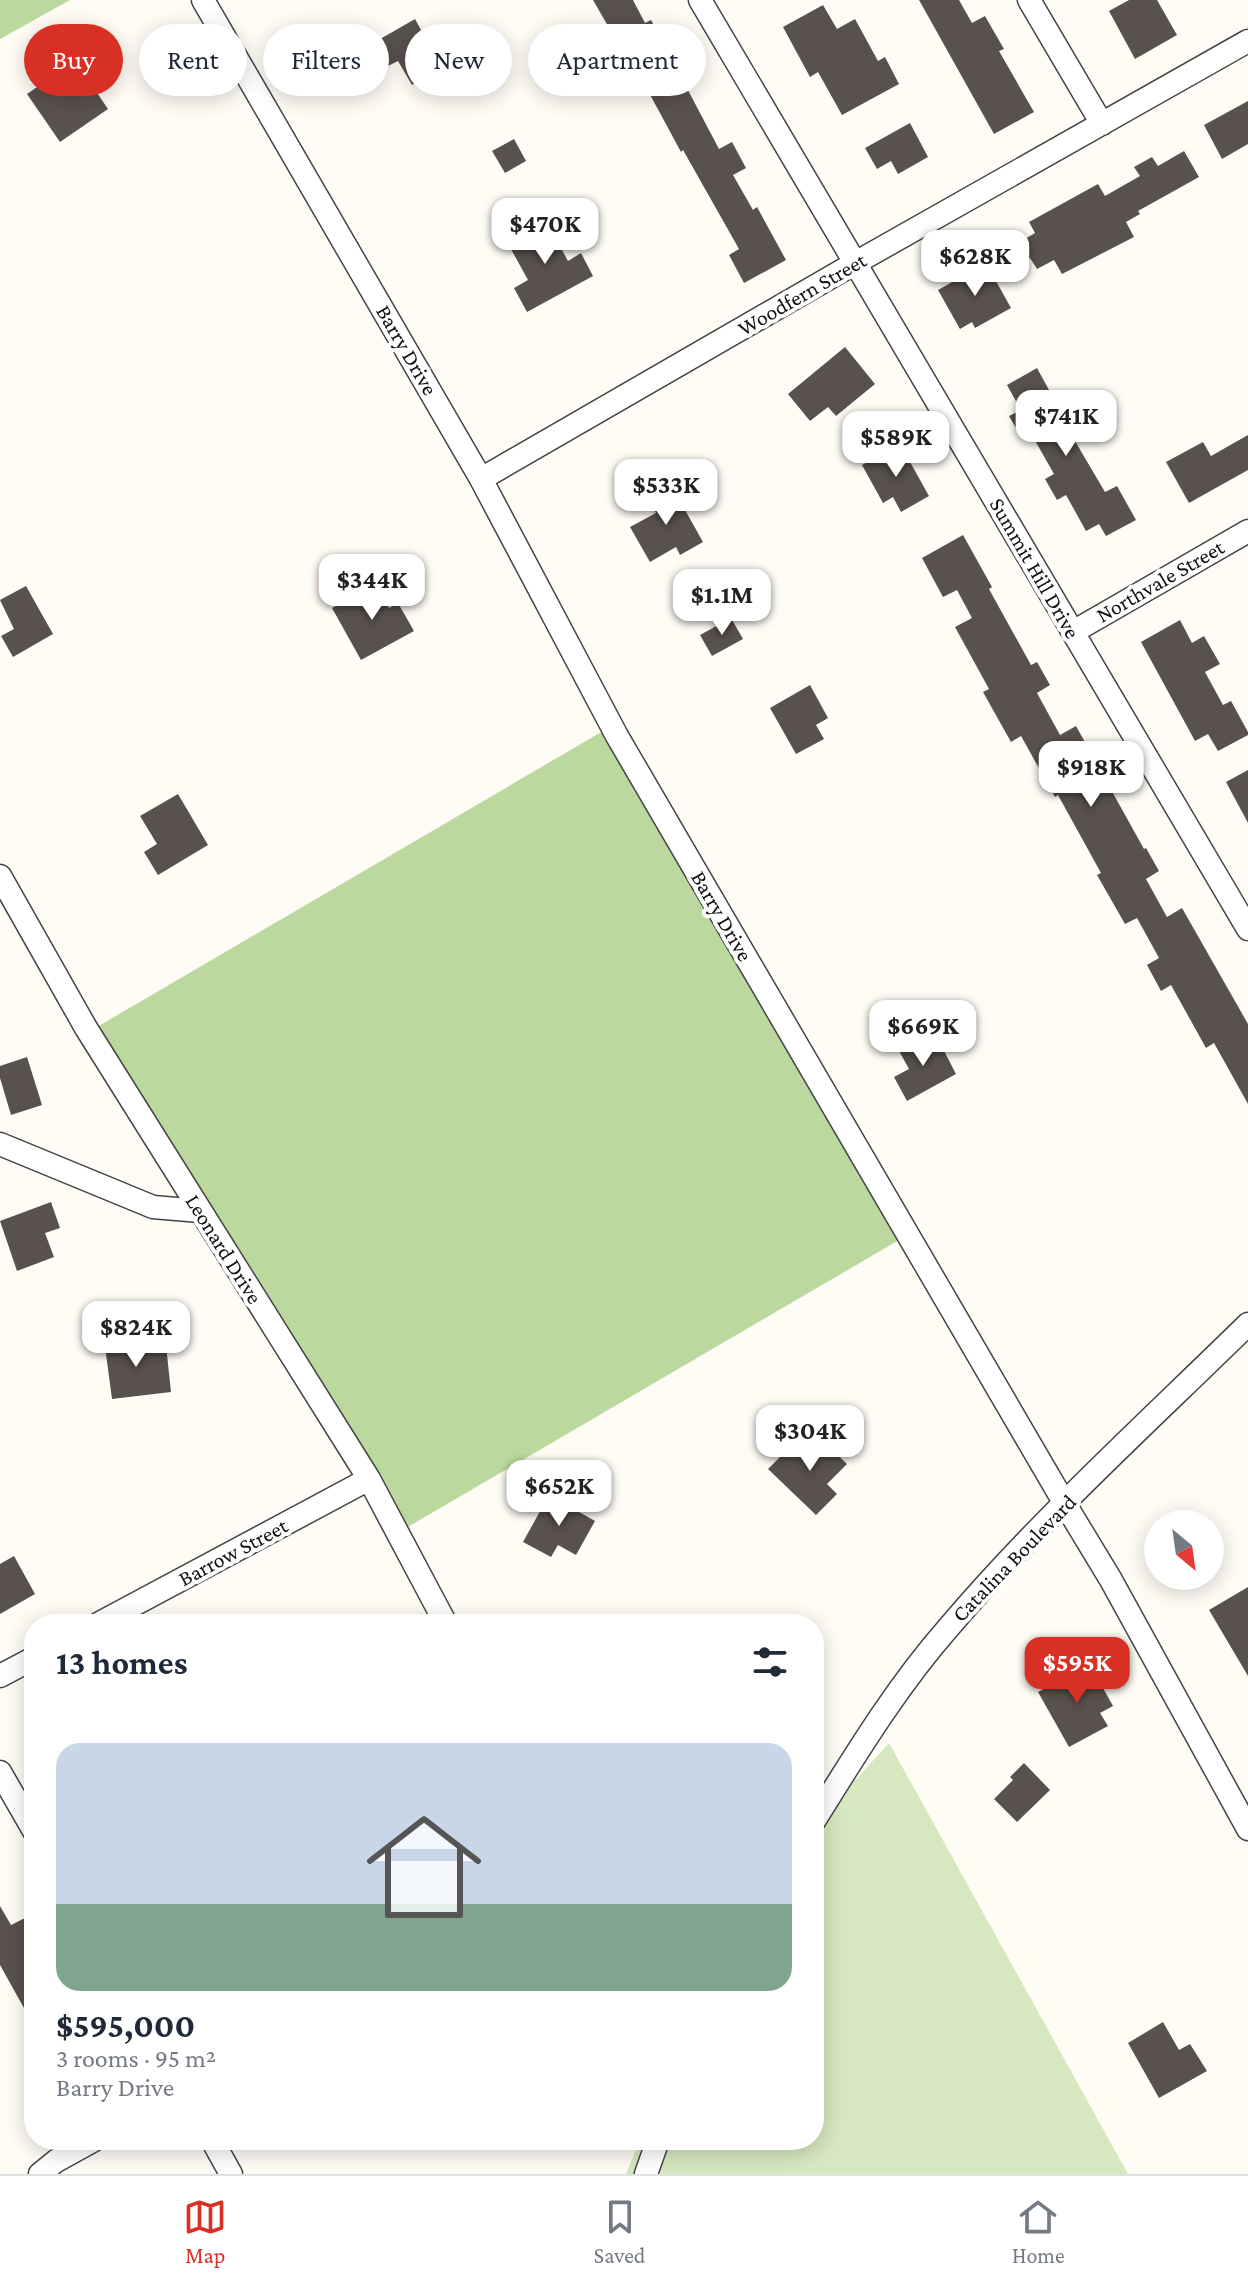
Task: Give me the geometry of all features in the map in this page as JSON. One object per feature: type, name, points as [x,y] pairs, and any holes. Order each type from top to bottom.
[{"type":"street","name":"Barry Drive","points":[[203,0],[481,479],[617,736],[1065,1504],[1238,1788],[1248,1829]]},
{"type":"street","name":"Summit Hill Drive","points":[[700,0],[1248,929]]},
{"type":"street","points":[[1029,0],[1102,124]]},
{"type":"street","name":"Woodfern Street","points":[[481,479],[1248,41]]},
{"type":"street","name":"Northvale Street","points":[[1073,632],[1248,531]]},
{"type":"street","name":"Leonard Drive","points":[[0,876],[86,1028],[369,1479],[441,1614]]},
{"type":"street","points":[[0,1144],[153,1207],[200,1211]]},
{"type":"street","name":"Catalina Boulevard","points":[[824,1805],[872,1728],[947,1629],[1014,1554],[1248,1324]]},
{"type":"street","name":"Barrow Street","points":[[117,1614],[369,1479]]},
{"type":"street","points":[[0,1676],[24,1663]]},
{"type":"street","points":[[0,1772],[24,1814]]},
{"type":"street","points":[[40,2174],[76,2150]]},
{"type":"street","points":[[218,2150],[231,2174]]},
{"type":"street","points":[[646,2174],[654,2150]]},
{"type":"green space","points":[[0,0],[70,0],[24,24],[0,39]]},
{"type":"green space","points":[[603,731],[899,1240],[406,1528],[97,1027]]},
{"type":"green space","points":[[889,1743],[1128,2174],[658,2174],[666,2150],[824,2150],[824,1826],[849,1787]]},
{"type":"green space","points":[[636,2150],[643,2150],[635,2174],[626,2174]]},
{"type":"building","points":[[593,0],[633,0],[645,23],[651,20],[653,24],[607,24]]},
{"type":"building","points":[[919,0],[959,0],[972,23],[985,16],[1004,49],[999,51],[1034,112],[994,134]]},
{"type":"building","points":[[1129,0],[1157,0],[1177,35],[1135,59],[1109,11]]},
{"type":"building","points":[[823,5],[837,29],[855,19],[878,61],[885,57],[899,84],[842,115],[818,72],[810,77],[783,27]]},
{"type":"building","points":[[405,25],[405,73],[398,61],[389,66],[389,34]]},
{"type":"building","points":[[28,96],[99,96],[108,109],[60,142]]},
{"type":"building","points":[[651,96],[691,96],[719,149],[732,142],[746,168],[733,175],[753,210],[757,207],[786,260],[744,283],[729,255],[739,249],[683,150],[681,152]]},
{"type":"building","points":[[1248,101],[1248,144],[1222,159],[1204,125]]},
{"type":"building","points":[[910,123],[928,157],[898,174],[891,161],[877,169],[865,148]]},
{"type":"building","points":[[514,139],[526,161],[505,173],[492,151]]},
{"type":"building","points":[[1184,151],[1199,177],[1138,211],[1140,214],[1126,222],[1134,237],[1062,274],[1054,260],[1037,269],[1030,258],[1022,262],[1013,246],[1035,233],[1029,222],[1098,184],[1105,196],[1140,176],[1134,167],[1152,157],[1158,166]]},
{"type":"building","points":[[545,219],[568,261],[581,253],[593,276],[527,312],[514,288],[528,280],[506,240]]},
{"type":"building","points":[[986,263],[1011,308],[975,328],[972,322],[960,329],[938,290]]},
{"type":"building","points":[[845,347],[875,384],[836,416],[828,407],[810,421],[788,394]]},
{"type":"building","points":[[1037,368],[1061,412],[1059,414],[1105,492],[1117,486],[1136,520],[1106,536],[1099,524],[1086,531],[1066,495],[1057,500],[1045,479],[1054,474],[1029,430],[1020,435],[1009,416],[1021,410],[1007,385]]},
{"type":"building","points":[[1248,435],[1248,470],[1189,503],[1166,462],[1203,442],[1211,456]]},
{"type":"building","points":[[900,444],[929,496],[901,512],[893,497],[883,503],[862,465]]},
{"type":"building","points":[[671,485],[703,542],[680,555],[676,547],[650,562],[630,527],[656,513],[648,499]]},
{"type":"building","points":[[963,535],[1031,665],[1037,662],[1050,685],[1037,693],[1060,735],[1076,726],[1086,744],[1073,751],[1096,793],[1109,786],[1146,848],[1159,871],[1146,879],[1167,917],[1182,908],[1248,1024],[1248,1104],[1214,1043],[1206,1048],[1171,985],[1161,991],[1147,965],[1159,958],[1137,918],[1125,924],[1058,795],[1055,797],[1021,736],[1011,742],[983,692],[989,689],[955,627],[972,618],[957,590],[943,597],[922,558]]},
{"type":"building","points":[[376,584],[389,608],[398,603],[414,631],[361,660],[332,608]]},
{"type":"building","points":[[26,586],[53,634],[13,657],[1,636],[14,629],[0,600]]},
{"type":"building","points":[[731,618],[743,639],[712,656],[700,635]]},
{"type":"building","points":[[1180,620],[1192,643],[1204,636],[1220,664],[1205,672],[1223,705],[1231,701],[1248,732],[1248,735],[1218,751],[1208,734],[1195,741],[1141,642]]},
{"type":"building","points":[[810,685],[828,718],[816,725],[824,739],[796,754],[770,708]]},
{"type":"building","points":[[1248,770],[1248,823],[1226,782]]},
{"type":"building","points":[[178,794],[208,845],[158,875],[144,852],[157,844],[140,816]]},
{"type":"building","points":[[923,1035],[931,1048],[940,1043],[956,1074],[907,1101],[894,1077],[909,1069],[898,1049]]},
{"type":"building","points":[[27,1057],[42,1105],[11,1115],[0,1078],[0,1066]]},
{"type":"building","points":[[51,1202],[60,1228],[45,1233],[54,1257],[17,1271],[0,1221]]},
{"type":"building","points":[[133,1335],[134,1349],[166,1345],[171,1392],[112,1399],[104,1339]]},
{"type":"building","points":[[817,1435],[847,1464],[827,1484],[837,1494],[816,1515],[768,1469],[788,1449],[795,1456]]},
{"type":"building","points":[[549,1495],[595,1521],[576,1555],[558,1545],[551,1557],[523,1542]]},
{"type":"building","points":[[14,1556],[35,1594],[0,1614],[0,1564]]},
{"type":"building","points":[[1248,1587],[1248,1676],[1209,1610]]},
{"type":"building","points":[[1089,1663],[1113,1706],[1100,1713],[1108,1726],[1069,1747],[1038,1692]]},
{"type":"building","points":[[1024,1763],[1050,1790],[1017,1822],[994,1799],[1013,1780],[1010,1777]]},
{"type":"building","points":[[0,1906],[11,1925],[24,1918],[24,2008],[0,1965]]},
{"type":"building","points":[[1163,2022],[1179,2050],[1190,2044],[1207,2071],[1159,2098],[1128,2043]]}]
